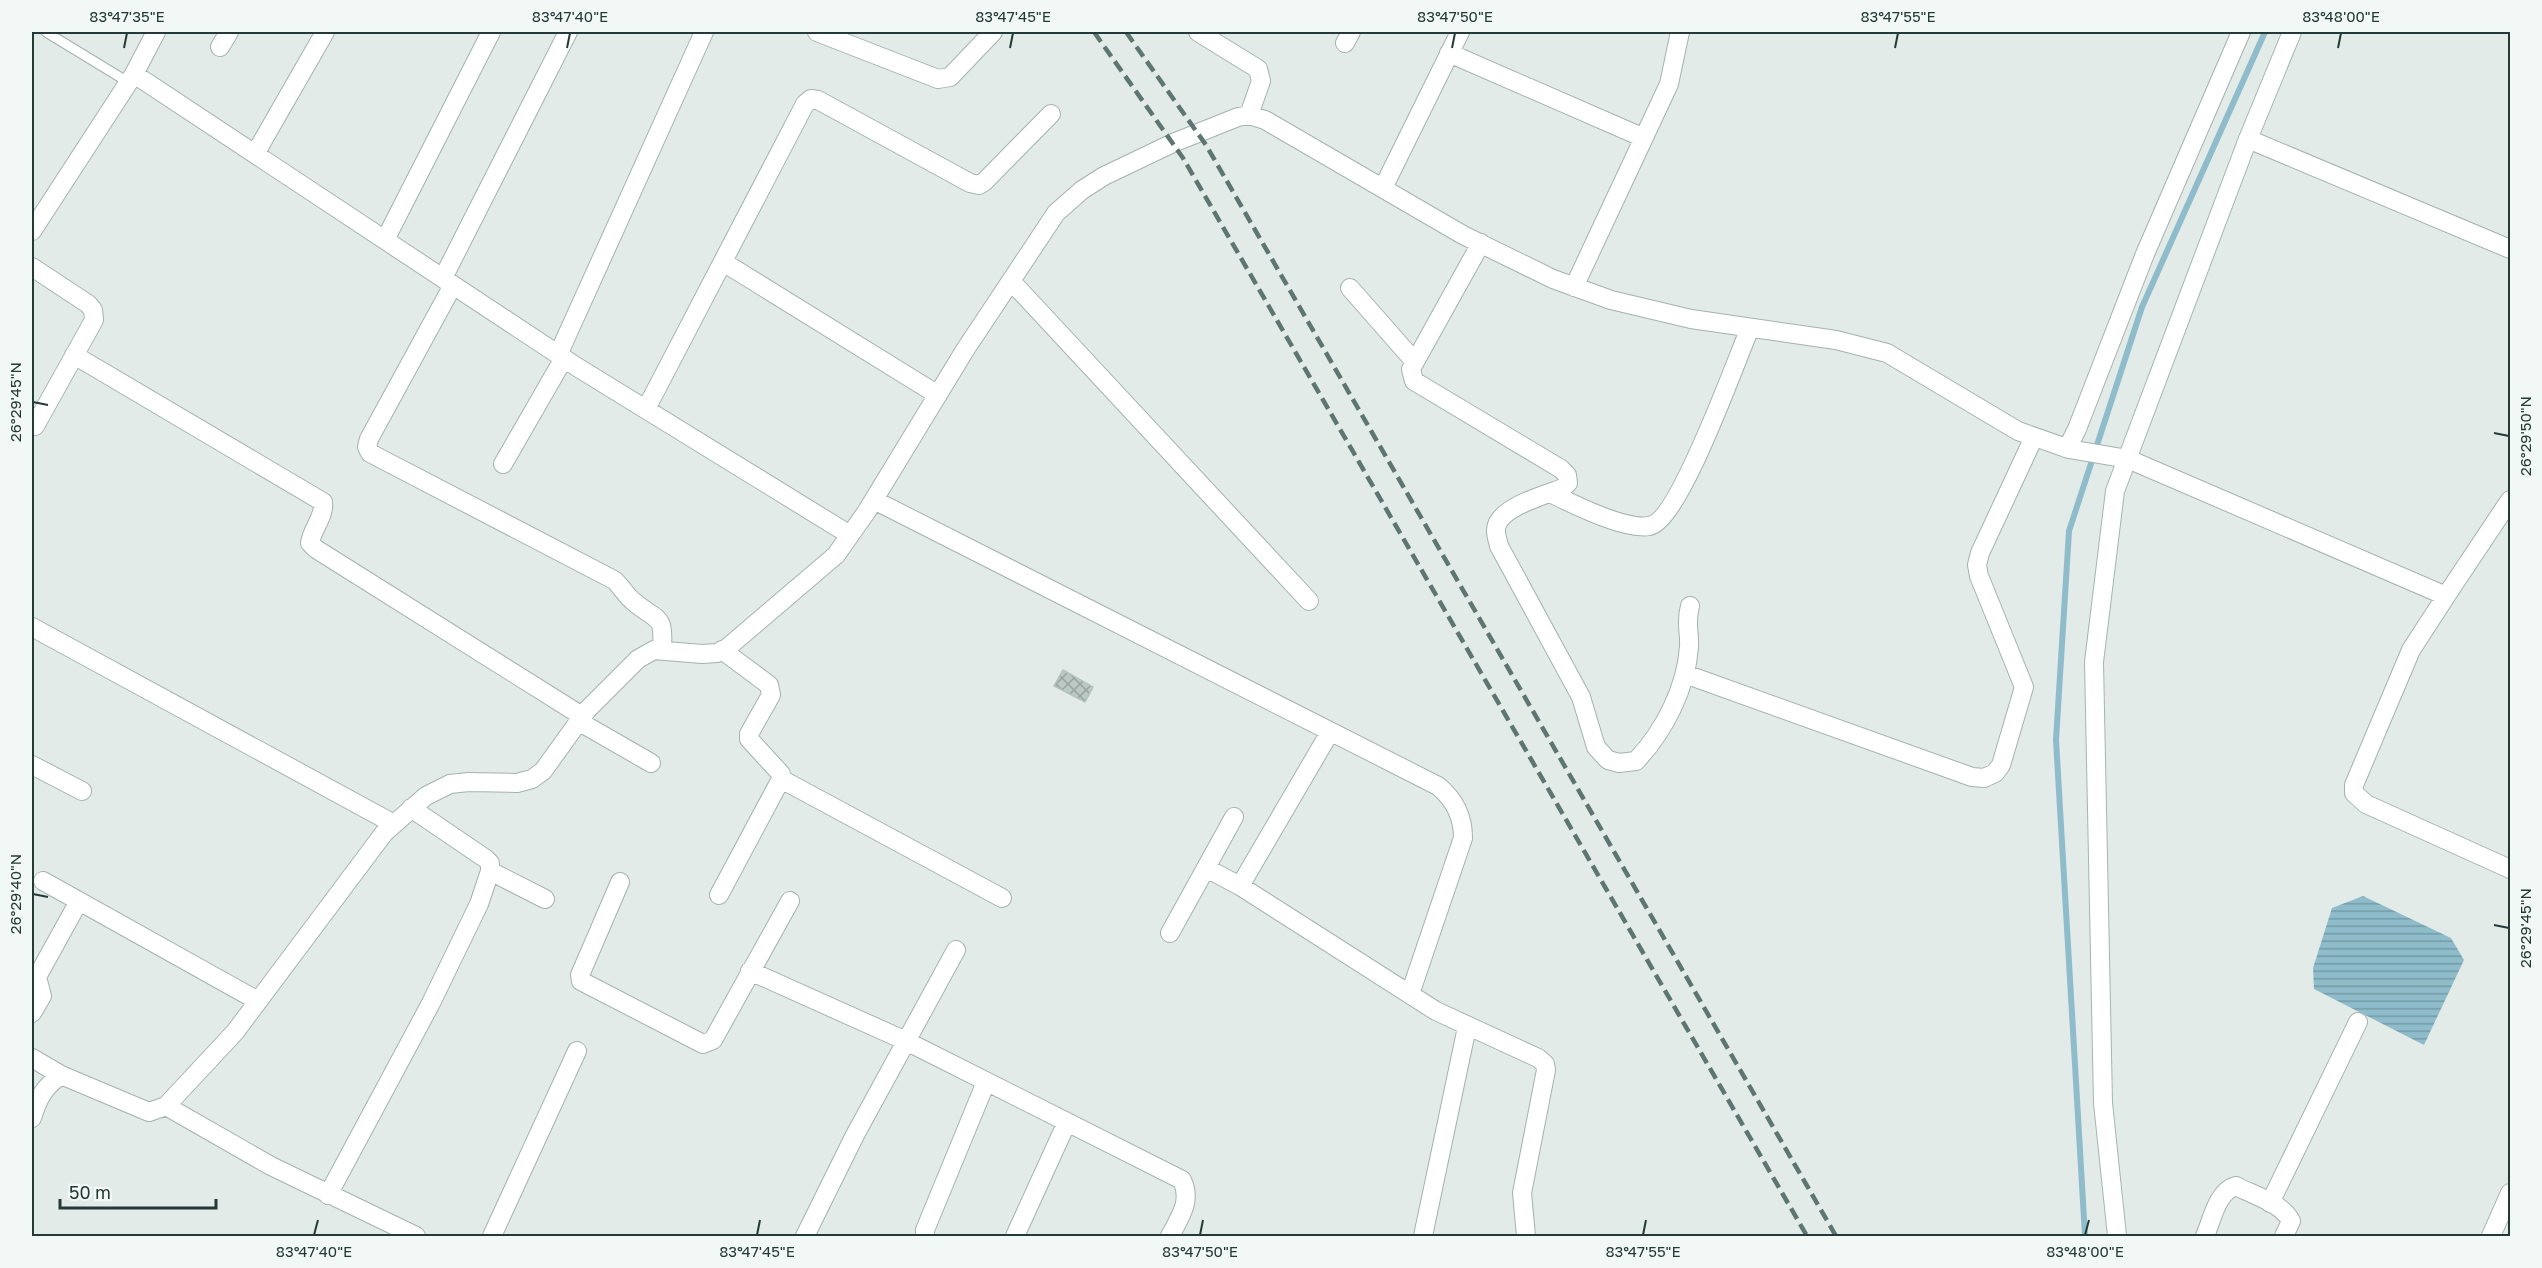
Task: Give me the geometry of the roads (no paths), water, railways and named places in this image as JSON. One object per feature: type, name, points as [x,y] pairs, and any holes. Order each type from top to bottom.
[{"type":"street","points":[[32,231],[131,78],[156,32]]},
{"type":"street","points":[[255,154],[325,32]]},
{"type":"street","points":[[385,240],[490,32]]},
{"type":"street","points":[[568,32],[367,447],[370,453],[614,580],[632,601],[658,618],[663,629],[662,650]]},
{"type":"street","points":[[503,464],[561,356],[704,32]]},
{"type":"street","points":[[817,32],[938,79],[950,77],[993,32]]},
{"type":"street","points":[[1198,32],[1258,69],[1261,81],[1250,115]]},
{"type":"street","points":[[1383,188],[1460,32]]},
{"type":"street","points":[[1574,287],[1669,84],[1680,32]]},
{"type":"street","points":[[2067,449],[2077,429],[2145,254],[2241,32]]},
{"type":"street","points":[[2117,1236],[2103,1103],[2094,662],[2115,491],[2248,139],[2292,32]]},
{"type":"street","points":[[1449,52],[1644,138]]},
{"type":"street","points":[[131,78],[255,154],[561,356],[850,535]]},
{"type":"street","points":[[646,409],[805,104],[812,99],[818,100],[970,183],[979,185],[1051,114]]},
{"type":"street","points":[[32,1058],[61,1075],[149,1112],[166,1106],[235,1032],[384,833],[411,808],[426,796],[450,784],[517,783],[532,779],[543,771],[580,719],[638,659],[654,650],[702,654],[722,650],[829,562],[874,500],[938,395],[1056,213],[1082,190],[1104,176],[1173,142],[1238,117],[1250,115],[1265,120],[1481,243],[1553,279],[1611,300],[1691,319],[1836,340],[1887,353],[2018,431],[2067,449],[2128,459],[2446,596]]},
{"type":"street","points":[[2248,139],[2511,249]]},
{"type":"street","points":[[1481,243],[1411,369],[1411,376],[1414,381],[1561,469],[1567,475],[1568,483],[1509,510],[1498,521],[1496,530],[1499,546],[1581,697],[1596,747],[1608,760],[1619,762],[1636,760],[1646,750],[1675,703],[1685,674],[1689,647],[1686,619],[1690,606]]},
{"type":"street","points":[[723,262],[938,395]]},
{"type":"street","points":[[32,267],[88,304],[93,310],[94,320],[35,426]]},
{"type":"street","points":[[1011,281],[1309,601]]},
{"type":"street","points":[[1350,288],[1415,362]]},
{"type":"street","points":[[1550,493],[1594,514],[1617,521],[1648,527],[1658,524],[1664,518],[1690,473],[1750,328]]},
{"type":"street","points":[[74,356],[324,502],[324,509],[311,536],[310,543],[316,549],[651,763]]},
{"type":"street","points":[[1685,674],[1972,777],[1984,778],[1995,773],[2006,755],[2024,687],[1979,576],[1977,565],[1980,553],[2034,437]]},
{"type":"street","points":[[874,500],[1438,786],[1456,806],[1463,823],[1463,838],[1410,994]]},
{"type":"street","points":[[2511,500],[2411,650],[2354,785],[2355,793],[2366,804],[2511,869]]},
{"type":"street","points":[[32,627],[394,824]]},
{"type":"street","points":[[719,895],[781,779],[779,770],[749,738],[749,734],[771,695],[769,685],[722,650]]},
{"type":"street","points":[[1240,886],[1330,732]]},
{"type":"street","points":[[32,765],[82,791]]},
{"type":"street","points":[[781,779],[1002,898]]},
{"type":"street","points":[[328,1195],[430,1003],[479,904],[490,871],[490,863],[486,859],[411,808]]},
{"type":"street","points":[[1170,933],[1234,817]]},
{"type":"street","points":[[1206,868],[1240,886],[1410,994],[1467,1027],[1538,1058],[1545,1064],[1546,1070],[1522,1193],[1526,1236]]},
{"type":"street","points":[[490,871],[545,899]]},
{"type":"street","points":[[43,881],[258,1001]]},
{"type":"street","points":[[620,882],[580,975],[585,984],[703,1044],[713,1040],[790,901]]},
{"type":"street","points":[[32,1013],[42,996],[37,977],[79,901]]},
{"type":"street","points":[[806,1236],[849,1145],[956,950]]},
{"type":"street","points":[[750,971],[906,1041],[1182,1180],[1187,1191],[1185,1207],[1170,1236]]},
{"type":"street","points":[[2270,1203],[2358,1022]]},
{"type":"street","points":[[1423,1236],[1467,1027]]},
{"type":"street","points":[[492,1236],[577,1052]]},
{"type":"street","points":[[32,1118],[37,1101],[45,1087],[61,1075]]},
{"type":"street","points":[[925,1236],[925,1230],[986,1082]]},
{"type":"street","points":[[166,1106],[272,1166],[416,1236]]},
{"type":"street","points":[[1015,1236],[1067,1122]]},
{"type":"street","points":[[2205,1236],[2221,1197],[2228,1188],[2236,1186],[2288,1214],[2291,1221],[2284,1236]]},
{"type":"street","points":[[2492,1236],[2511,1193]]},
{"type":"lane","points":[[46,32],[131,78]]},
{"type":"water","points":[[2363,896],[2451,938],[2464,960],[2424,1045],[2314,989],[2313,968],[2332,908]]},
{"type":"waterway","points":[[2085,1236],[2056,740],[2069,531],[2142,307],[2265,32]]},
{"type":"railway","points":[[1094,32],[1183,158],[1807,1236]]},
{"type":"railway","points":[[1126,32],[1206,145],[1836,1236]]}]
